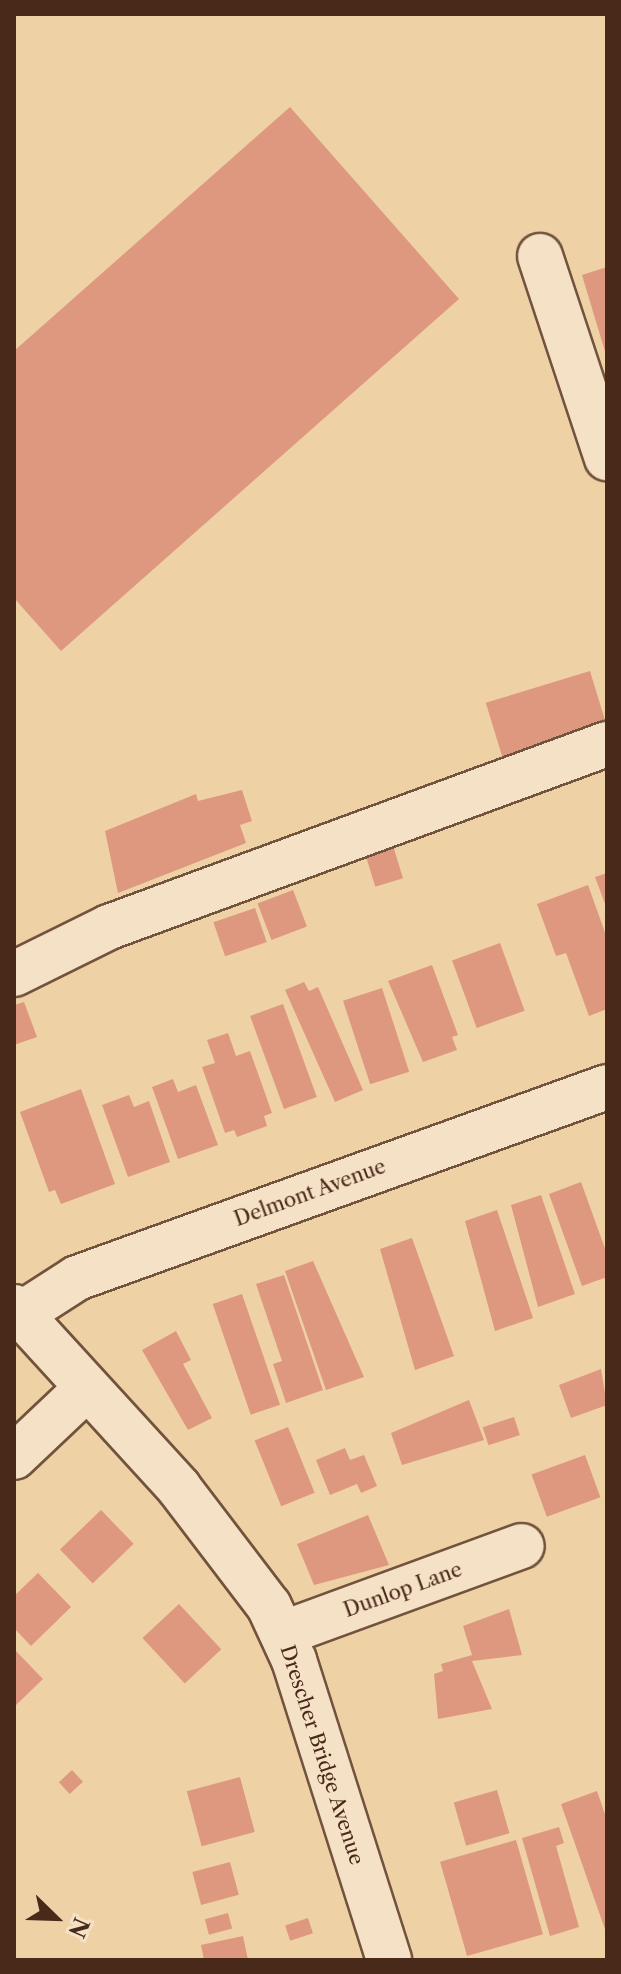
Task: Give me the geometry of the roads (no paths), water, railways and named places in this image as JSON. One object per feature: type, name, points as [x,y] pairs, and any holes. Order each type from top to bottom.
[{"type":"street","points":[[540,256],[607,458]]},
{"type":"street","points":[[14,974],[109,927],[607,744]]},
{"type":"street","name":"Delmont Avenue","points":[[17,1311],[77,1278],[607,1087]]},
{"type":"street","name":"Drescher Bridge Avenue","points":[[17,1311],[245,1569],[284,1633],[389,1960]]},
{"type":"street","points":[[14,1457],[87,1388]]},
{"type":"street","name":"Dunlop Lane","points":[[284,1633],[522,1546]]}]
